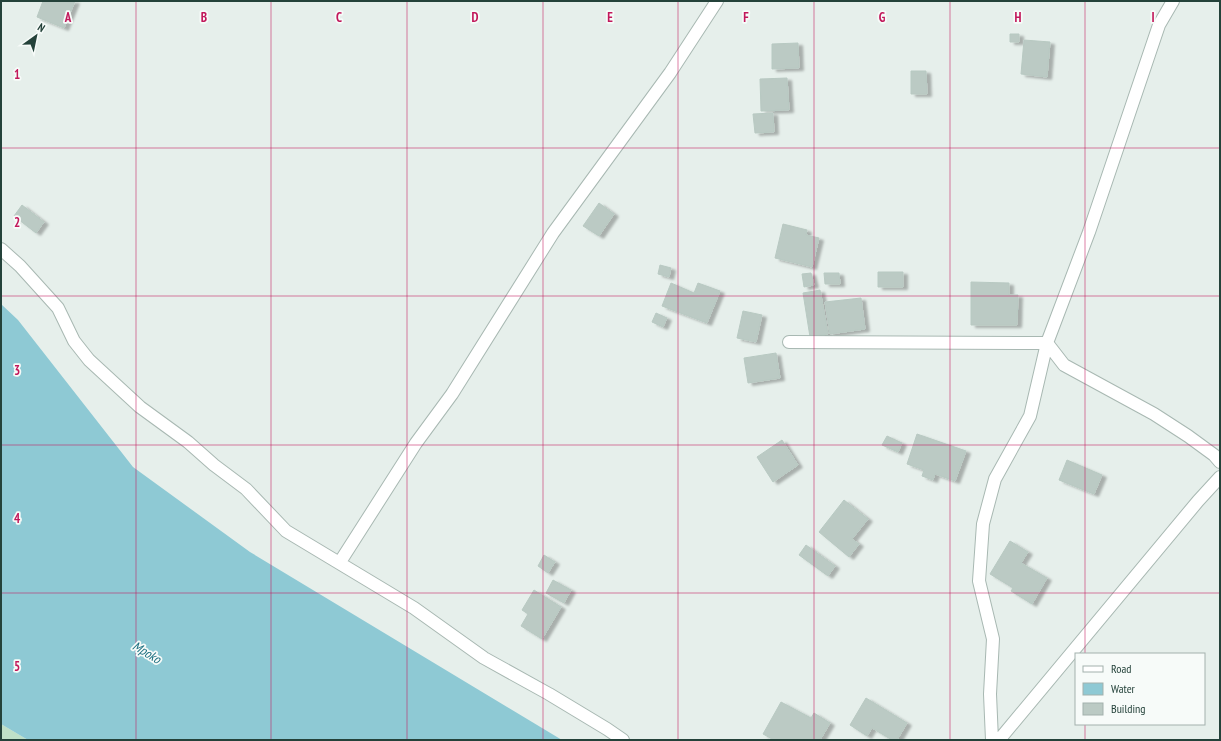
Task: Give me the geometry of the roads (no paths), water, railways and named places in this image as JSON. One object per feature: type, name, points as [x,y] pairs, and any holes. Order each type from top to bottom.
[{"type":"street","points":[[340,562],[416,443],[452,394],[553,234],[670,73],[717,1]]},
{"type":"street","points":[[992,740],[990,694],[993,639],[979,581],[983,524],[995,479],[1030,416],[1047,343],[1089,232],[1159,25],[1173,1]]},
{"type":"street","points":[[1,249],[20,266],[58,308],[74,340],[89,360],[140,407],[188,442],[214,465],[246,489],[286,531],[340,562],[414,608],[484,658],[575,709],[623,740]]},
{"type":"street","points":[[789,342],[1047,343]]},
{"type":"street","points":[[1047,343],[1064,365],[1154,414],[1188,436],[1214,455],[1220,462]]},
{"type":"street","points":[[999,740],[1198,500],[1220,477]]},
{"type":"water","name":"Mpoko","points":[[1,304],[18,320],[133,467],[250,552],[562,740],[28,740],[1,724]]}]
